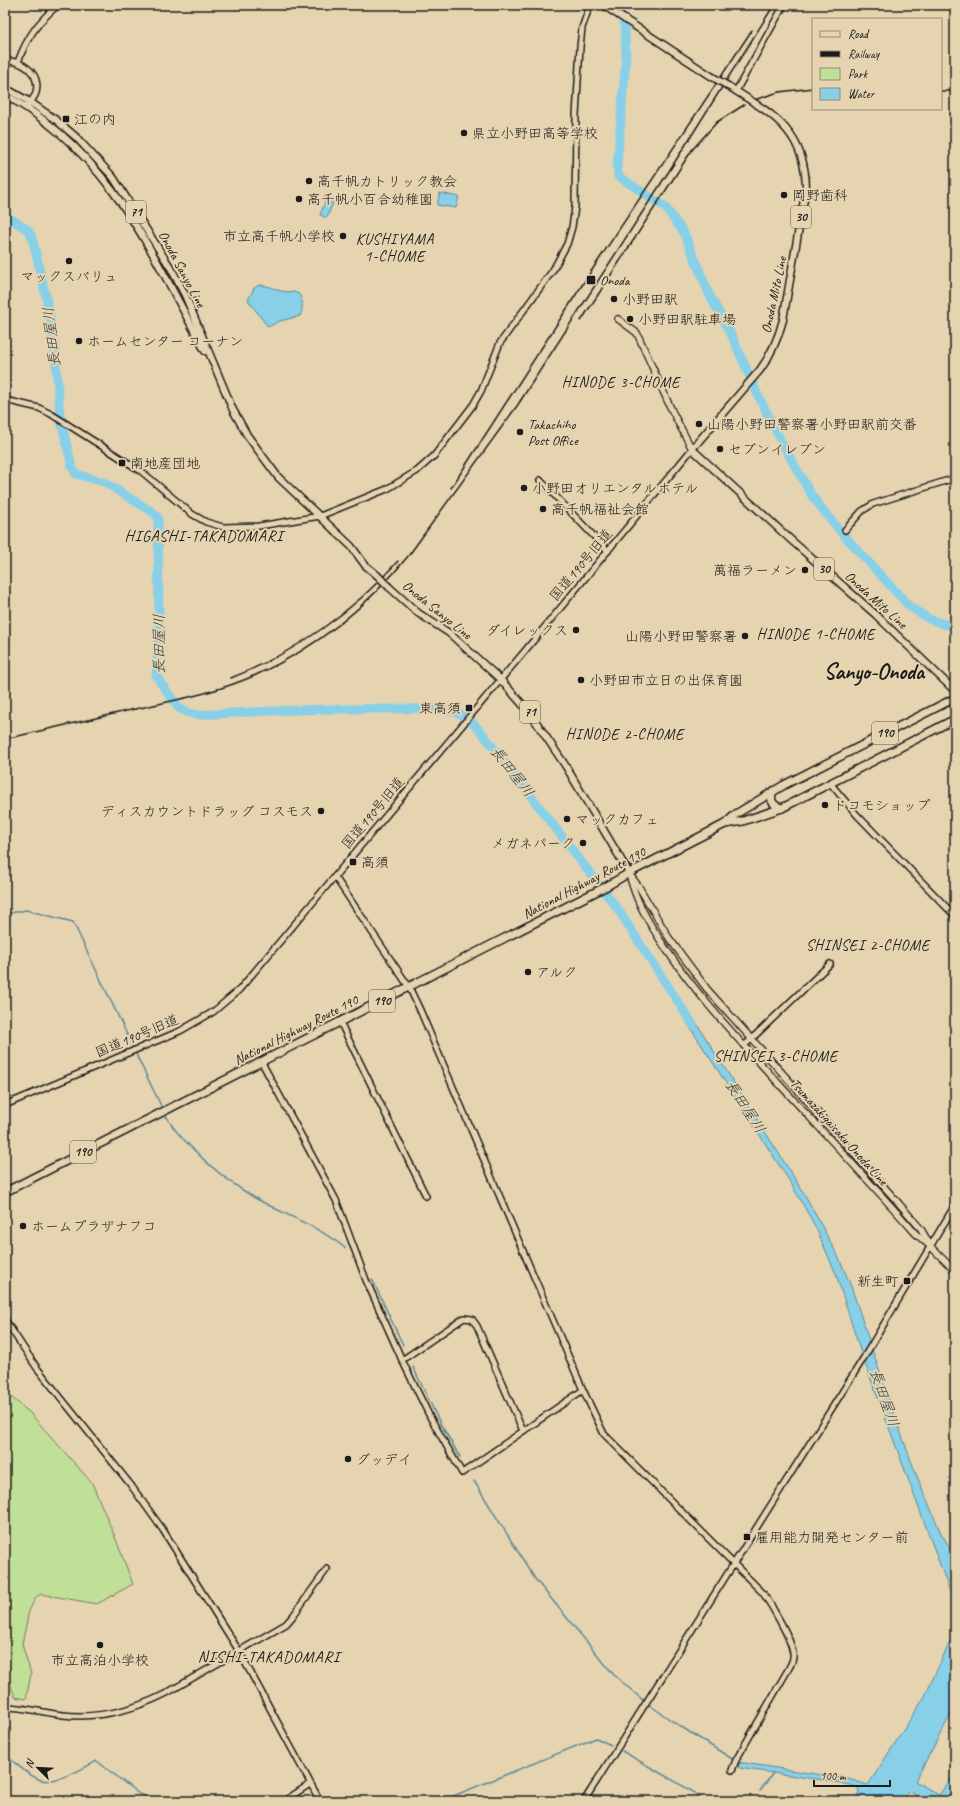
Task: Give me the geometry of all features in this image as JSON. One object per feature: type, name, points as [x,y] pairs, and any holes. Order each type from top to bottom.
[{"type":"highway","name":"National Highway Route 190","points":[[725,824],[736,814],[773,792],[955,698]]},
{"type":"highway","name":"National Highway Route 190","points":[[5,1192],[607,886],[628,873],[725,824],[744,820],[782,808],[955,719]]},
{"type":"highway","points":[[773,792],[771,797],[772,802],[782,808]]},
{"type":"main road","name":"Onoda Mito Line","points":[[603,5],[770,113],[784,125],[800,152],[806,179],[804,200],[783,320],[771,353],[749,383],[692,449],[875,614],[955,691]]},
{"type":"main road","name":"Onoda Sanyo Line","points":[[5,88],[29,104],[68,140],[101,176],[122,202],[161,265],[247,435],[278,477],[352,546],[365,565],[418,613],[449,633],[500,679],[530,712],[547,736],[628,873]]},
{"type":"main road","name":"Onoda Sanyo Line","points":[[5,95],[29,104]]},
{"type":"main road","points":[[618,319],[637,333],[672,411],[692,449]]},
{"type":"main road","name":"Tsumazakigaisaku Onoda Line","points":[[628,873],[639,887],[656,917],[689,966],[751,1039],[921,1229],[931,1247]]},
{"type":"main road","name":"Tsumazakigaisaku Onoda Line","points":[[628,873],[633,890],[651,925],[667,950],[700,995],[744,1046],[916,1234],[954,1271]]},
{"type":"street","points":[[18,62],[37,24],[58,5]]},
{"type":"street","points":[[5,400],[39,408],[56,416],[141,471],[192,514],[214,526],[242,528],[279,524],[320,516],[404,480],[434,456],[473,405],[481,391],[500,343],[562,255],[570,235],[575,207],[576,116],[580,48],[582,28],[590,5]]},
{"type":"street","points":[[736,91],[784,5]]},
{"type":"street","points":[[5,61],[18,62],[29,69],[35,78],[36,94],[29,104]]},
{"type":"street","name":"国道190号旧道","points":[[5,1105],[180,1031],[213,1012],[246,983],[692,449]]},
{"type":"street","points":[[845,530],[867,507],[955,478]]},
{"type":"street","points":[[540,480],[608,551]]},
{"type":"street","points":[[830,783],[857,815],[955,916]]},
{"type":"street","points":[[335,878],[409,987],[597,1421],[611,1442],[763,1593],[769,1601],[793,1652],[790,1668],[736,1760],[733,1768]]},
{"type":"street","points":[[744,1046],[830,964]]},
{"type":"street","points":[[340,1022],[426,1196]]},
{"type":"street","points":[[261,1061],[336,1200],[366,1280],[402,1360],[430,1417],[462,1473],[583,1390]]},
{"type":"street","points":[[584,1801],[871,1347],[955,1205]]},
{"type":"street","points":[[402,1360],[464,1318],[472,1319],[477,1326],[523,1431]]},
{"type":"street","points":[[5,1320],[36,1368],[130,1484],[163,1530],[239,1651],[320,1801]]},
{"type":"street","points":[[5,1707],[79,1716],[96,1715],[127,1710],[165,1694],[286,1624],[327,1569]]},
{"type":"street","points":[[284,1801],[310,1784]]},
{"type":"green space","points":[[5,1392],[30,1413],[92,1483],[133,1584],[97,1604],[41,1594],[36,1597],[29,1611],[22,1644],[31,1674],[26,1699],[15,1697],[5,1670]]},
{"type":"water","points":[[440,193],[459,197],[456,208],[437,205]]},
{"type":"water","points":[[327,197],[334,200],[327,218],[320,215]]},
{"type":"water","points":[[259,285],[281,291],[297,293],[302,300],[302,310],[300,316],[280,321],[268,327],[248,300],[254,288]]},
{"type":"water","points":[[690,1013],[805,1195],[839,1258],[851,1286],[892,1409],[916,1474],[941,1533],[955,1556],[955,1605],[860,1350],[836,1274],[815,1226],[792,1185],[684,1018]]},
{"type":"water","points":[[955,1631],[955,1707],[915,1781],[939,1795],[955,1773],[955,1801],[925,1801],[909,1791],[903,1801],[857,1801],[859,1791],[857,1787],[836,1782],[739,1768],[738,1762],[848,1779],[868,1785],[924,1698]]},
{"type":"waterway","points":[[619,5],[625,28],[626,59],[617,166],[618,176],[665,207],[684,233],[710,296],[731,334],[756,391],[783,445],[812,496],[839,530],[909,606],[927,618],[955,628]]},
{"type":"waterway","name":"長田屋川","points":[[5,215],[28,230],[32,237],[50,314],[56,362],[60,416],[72,467],[76,474],[104,482],[154,513],[158,518],[159,630],[156,674],[179,708],[189,713],[199,715],[319,709],[439,709],[462,715],[483,734],[617,908],[693,1025]]},
{"type":"waterway","points":[[5,914],[26,910],[73,922],[134,1049]]},
{"type":"waterway","points":[[135,1052],[163,1110]]},
{"type":"waterway","points":[[165,1113],[174,1128],[185,1141],[214,1169],[255,1198],[324,1233],[345,1248]]},
{"type":"waterway","points":[[372,1279],[403,1345]]},
{"type":"waterway","points":[[413,1367],[440,1423],[460,1457]]},
{"type":"waterway","points":[[474,1481],[535,1579],[614,1675],[645,1702]]},
{"type":"waterway","points":[[648,1704],[740,1764]]},
{"type":"waterway","points":[[441,1801],[596,1738],[611,1745]]},
{"type":"waterway","points":[[622,1751],[695,1793],[704,1801]]},
{"type":"waterway","points":[[5,1755],[27,1772],[41,1780],[47,1781],[62,1778],[97,1761],[139,1794],[154,1800],[188,1800],[234,1797],[258,1801]]},
{"type":"waterway","points":[[760,1791],[773,1773]]},
{"type":"waterway","points":[[752,1801],[755,1798]]},
{"type":"railway","points":[[5,739],[182,699],[228,686],[258,674],[301,651],[340,624],[359,608],[393,574],[409,555],[517,406],[671,168],[774,5]]},
{"type":"railway","points":[[451,488],[588,276],[752,30]]},
{"type":"railway","points":[[757,99],[779,92],[812,88]]},
{"type":"railway","points":[[942,91],[955,91]]},
{"type":"railway","points":[[581,321],[692,150],[717,122],[744,105]]},
{"type":"railway","points":[[231,678],[277,656],[321,629],[362,597],[398,561]]},
{"type":"place","name":"江の内","points":[[66,119]]},
{"type":"place","name":"県立小野田高等学校","points":[[464,133]]},
{"type":"place","name":"高千帆カトリック教会","points":[[309,181]]},
{"type":"place","name":"岡野歯科","points":[[784,195]]},
{"type":"place","name":"高千帆小百合幼稚園","points":[[299,199]]},
{"type":"place","name":"市立高千帆小学校","points":[[343,236]]},
{"type":"place","name":"マックスバリュ","points":[[69,261]]},
{"type":"place","name":"Onoda","points":[[591,280]]},
{"type":"place","name":"小野田駅","points":[[614,299]]},
{"type":"place","name":"小野田駅駐車場","points":[[630,319]]},
{"type":"place","name":"ホームセンター コーナン","points":[[79,341]]},
{"type":"place","name":"山陽小野田警察署小野田駅前交番","points":[[699,424]]},
{"type":"place","name":"Takachiho Post Office","points":[[520,432]]},
{"type":"place","name":"セブンイレブン","points":[[720,449]]},
{"type":"place","name":"南地産団地","points":[[122,463]]},
{"type":"place","name":"小野田オリエンタルホテル","points":[[524,488]]},
{"type":"place","name":"高千帆福祉会館","points":[[543,509]]},
{"type":"place","name":"萬福ラーメン","points":[[805,570]]},
{"type":"place","name":"ダイレックス","points":[[576,630]]},
{"type":"place","name":"山陽小野田警察署","points":[[745,636]]},
{"type":"place","name":"小野田市立日の出保育園","points":[[581,680]]},
{"type":"place","name":"東高須","points":[[469,708]]},
{"type":"place","name":"ドコモショップ","points":[[825,805]]},
{"type":"place","name":"ディスカウントドラッグ コスモス","points":[[321,811]]},
{"type":"place","name":"マックカフェ","points":[[567,819]]},
{"type":"place","name":"メガネパーク","points":[[583,843]]},
{"type":"place","name":"高須","points":[[353,862]]},
{"type":"place","name":"アルク","points":[[528,972]]},
{"type":"place","name":"ホームプラザナフコ","points":[[23,1226]]},
{"type":"place","name":"新生町","points":[[907,1281]]},
{"type":"place","name":"グッデイ","points":[[348,1459]]},
{"type":"place","name":"雇用能力開発センター前","points":[[747,1537]]},
{"type":"place","name":"市立高泊小学校","points":[[100,1645]]},
{"type":"district","name":"KUSHIYAMA 1-CHOME","points":[[395,248]]},
{"type":"district","name":"HINODE 3-CHOME","points":[[621,382]]},
{"type":"district","name":"HIGASHI-TAKADOMARI","points":[[204,536]]},
{"type":"district","name":"HINODE 1-CHOME","points":[[816,634]]},
{"type":"district","name":"Sanyo-Onoda","points":[[874,672]]},
{"type":"district","name":"HINODE 2-CHOME","points":[[625,734]]},
{"type":"district","name":"SHINSEI 2-CHOME","points":[[868,945]]},
{"type":"district","name":"SHINSEI 3-CHOME","points":[[776,1056]]},
{"type":"district","name":"NISHI-TAKADOMARI","points":[[269,1657]]}]
